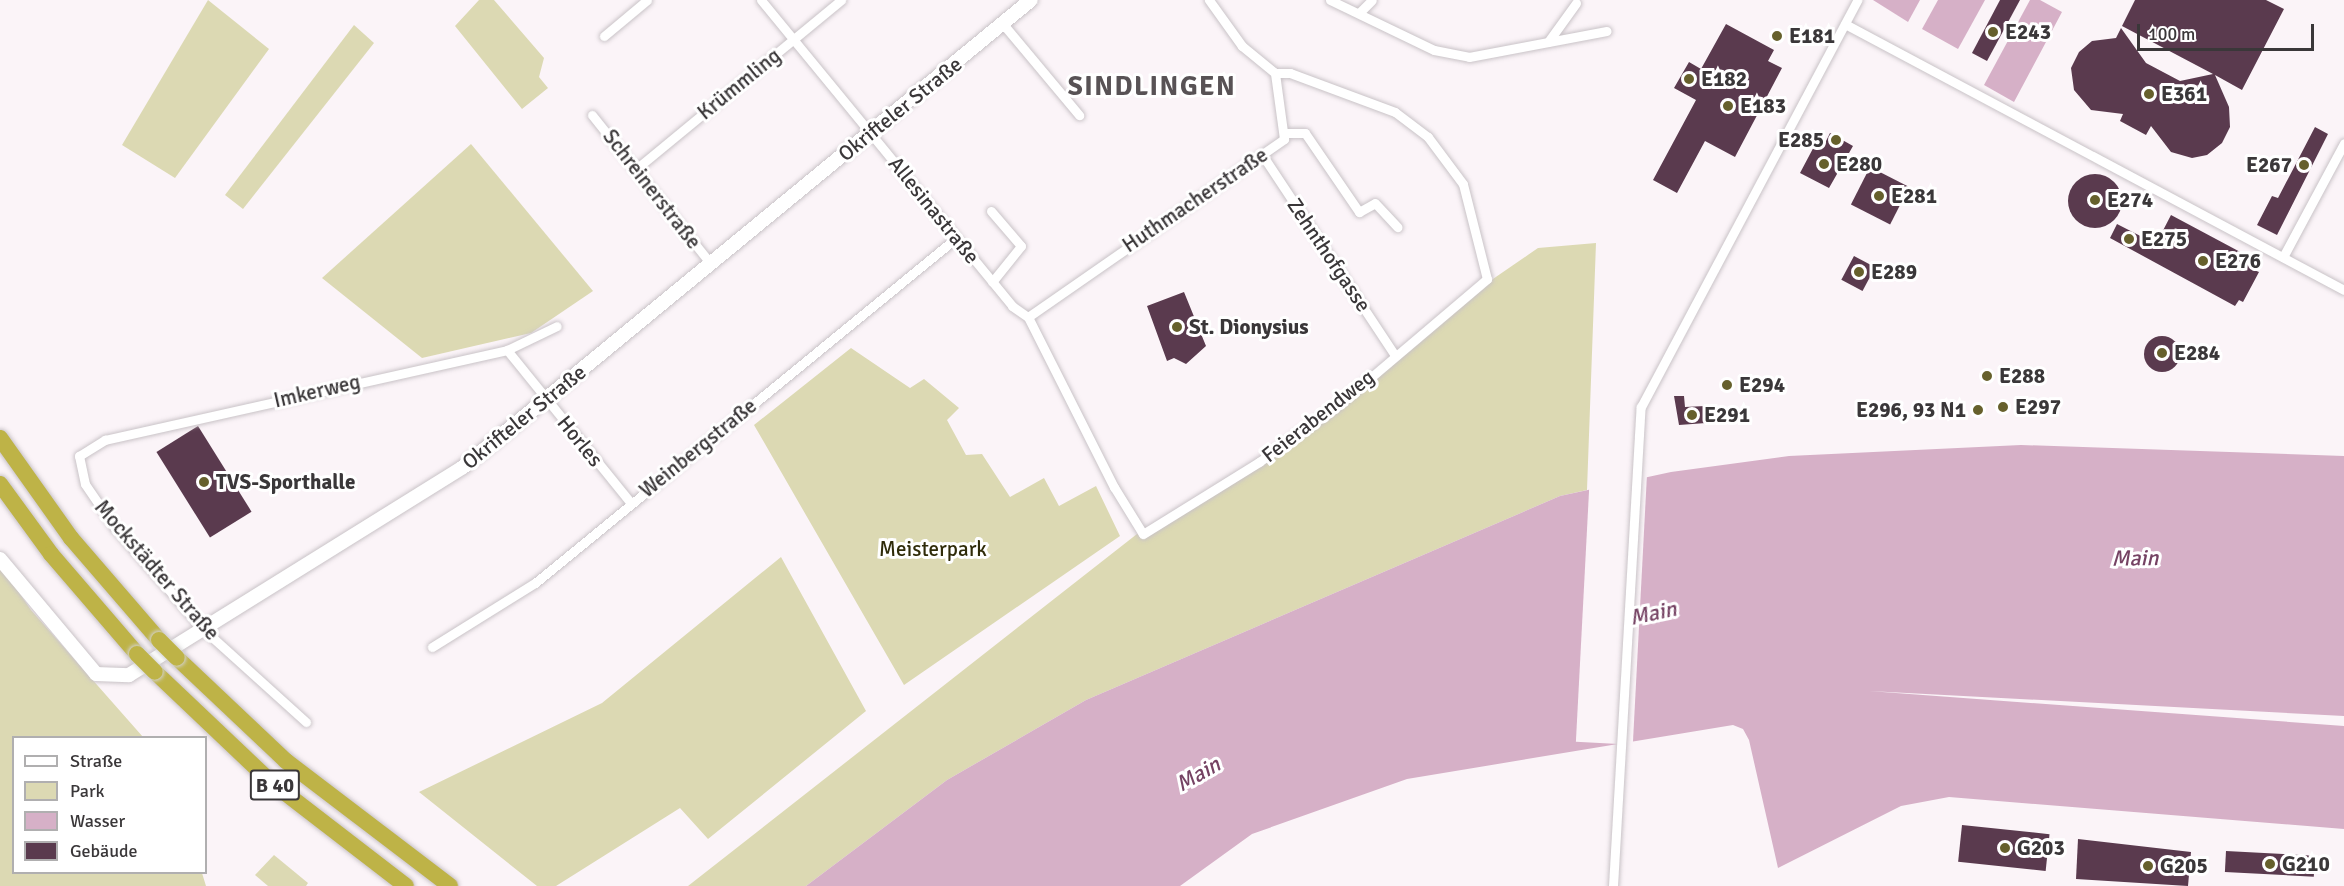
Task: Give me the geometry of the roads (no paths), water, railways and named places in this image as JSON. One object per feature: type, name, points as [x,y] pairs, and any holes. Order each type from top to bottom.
[{"type":"highway","name":"B 40","points":[[0,438],[71,538],[177,658],[286,761],[450,886]]},
{"type":"highway","name":"B 40","points":[[0,484],[51,554],[155,672],[271,782],[406,886]]},
{"type":"street","points":[[604,36],[648,0]]},
{"type":"street","name":"Allesinastraße","points":[[761,0],[992,282],[1028,317],[1137,531]]},
{"type":"street","name":"Krümmling","points":[[636,169],[841,0]]},
{"type":"street","name":"Okrifteler Straße","points":[[0,559],[87,666],[104,678],[129,675],[463,467],[1031,0]]},
{"type":"street","points":[[1209,0],[1242,46],[1275,73]]},
{"type":"street","points":[[1330,0],[1434,50],[1469,57],[1607,31]]},
{"type":"street","points":[[1359,13],[1372,0]]},
{"type":"street","points":[[1614,886],[1641,407],[1857,0]]},
{"type":"street","points":[[1548,42],[1576,3]]},
{"type":"street","points":[[1003,24],[1079,115]]},
{"type":"street","points":[[1845,24],[2344,290]]},
{"type":"street","name":"Huthmacherstraße","points":[[1028,317],[1182,207],[1263,156],[1286,133],[1275,73]]},
{"type":"street","name":"Feierabendweg","points":[[1137,531],[1147,533],[1285,444],[1336,407],[1394,354],[1487,279],[1463,184],[1428,136],[1395,112],[1290,73],[1275,73]]},
{"type":"street","name":"Schreinerstraße","points":[[592,114],[711,264]]},
{"type":"street","points":[[1286,133],[1305,133],[1359,212],[1375,203],[1397,226]]},
{"type":"street","points":[[2283,257],[2344,143]]},
{"type":"street","name":"Zehnthofgasse","points":[[1263,156],[1394,354]]},
{"type":"street","name":"Allesinastraße","points":[[991,212],[1020,246],[992,282]]},
{"type":"street","name":"Weinbergstraße","points":[[432,647],[535,584],[956,238]]},
{"type":"street","name":"Imkerweg","points":[[79,456],[105,440],[507,350],[556,326]]},
{"type":"street","name":"Horles","points":[[507,350],[631,503]]},
{"type":"street","name":"Mockstädter Straße","points":[[79,456],[85,484],[115,528],[202,628],[306,722]]},
{"type":"water","points":[[1873,0],[1920,0],[1908,22]]},
{"type":"water","points":[[1938,0],[1985,0],[1958,49],[1922,29]]},
{"type":"water","points":[[2030,0],[2040,0],[2062,12],[2014,102],[1984,85]]},
{"type":"water","name":"Main","points":[[2021,445],[2344,456],[2344,716],[1869,691],[2344,726],[2344,829],[1949,797],[1901,806],[1778,868],[1749,740],[1743,729],[1733,725],[1407,779],[1252,834],[1180,886],[806,886],[947,780],[1086,700],[1560,496],[1671,472],[1789,456]]},
{"type":"place","name":"E243","points":[[1993,32]]},
{"type":"place","name":"E181","points":[[1777,36]]},
{"type":"place","name":"E182","points":[[1689,79]]},
{"type":"place","name":"E361","points":[[2149,94]]},
{"type":"place","name":"E183","points":[[1728,106]]},
{"type":"place","name":"E285","points":[[1836,140]]},
{"type":"place","name":"E280","points":[[1824,164]]},
{"type":"place","name":"E267","points":[[2304,165]]},
{"type":"place","name":"E281","points":[[1879,196]]},
{"type":"place","name":"E274","points":[[2095,200]]},
{"type":"place","name":"E275","points":[[2129,239]]},
{"type":"place","name":"E276","points":[[2203,261]]},
{"type":"place","name":"E289","points":[[1859,272]]},
{"type":"place","name":"St. Dionysius","points":[[1177,327]]},
{"type":"place","name":"E284","points":[[2162,353]]},
{"type":"place","name":"E288","points":[[1987,376]]},
{"type":"place","name":"E294","points":[[1727,385]]},
{"type":"place","name":"E297","points":[[2003,407]]},
{"type":"place","name":"E296, 93 N1","points":[[1978,410]]},
{"type":"place","name":"E291","points":[[1692,415]]},
{"type":"place","name":"TVS-Sporthalle","points":[[204,482]]},
{"type":"place","name":"G203","points":[[2005,848]]},
{"type":"place","name":"G210","points":[[2270,864]]},
{"type":"place","name":"G205","points":[[2148,866]]},
{"type":"district","name":"SINDLINGEN","points":[[1152,87]]},
{"type":"park label","name":"Meisterpark","points":[[933,549]]}]
